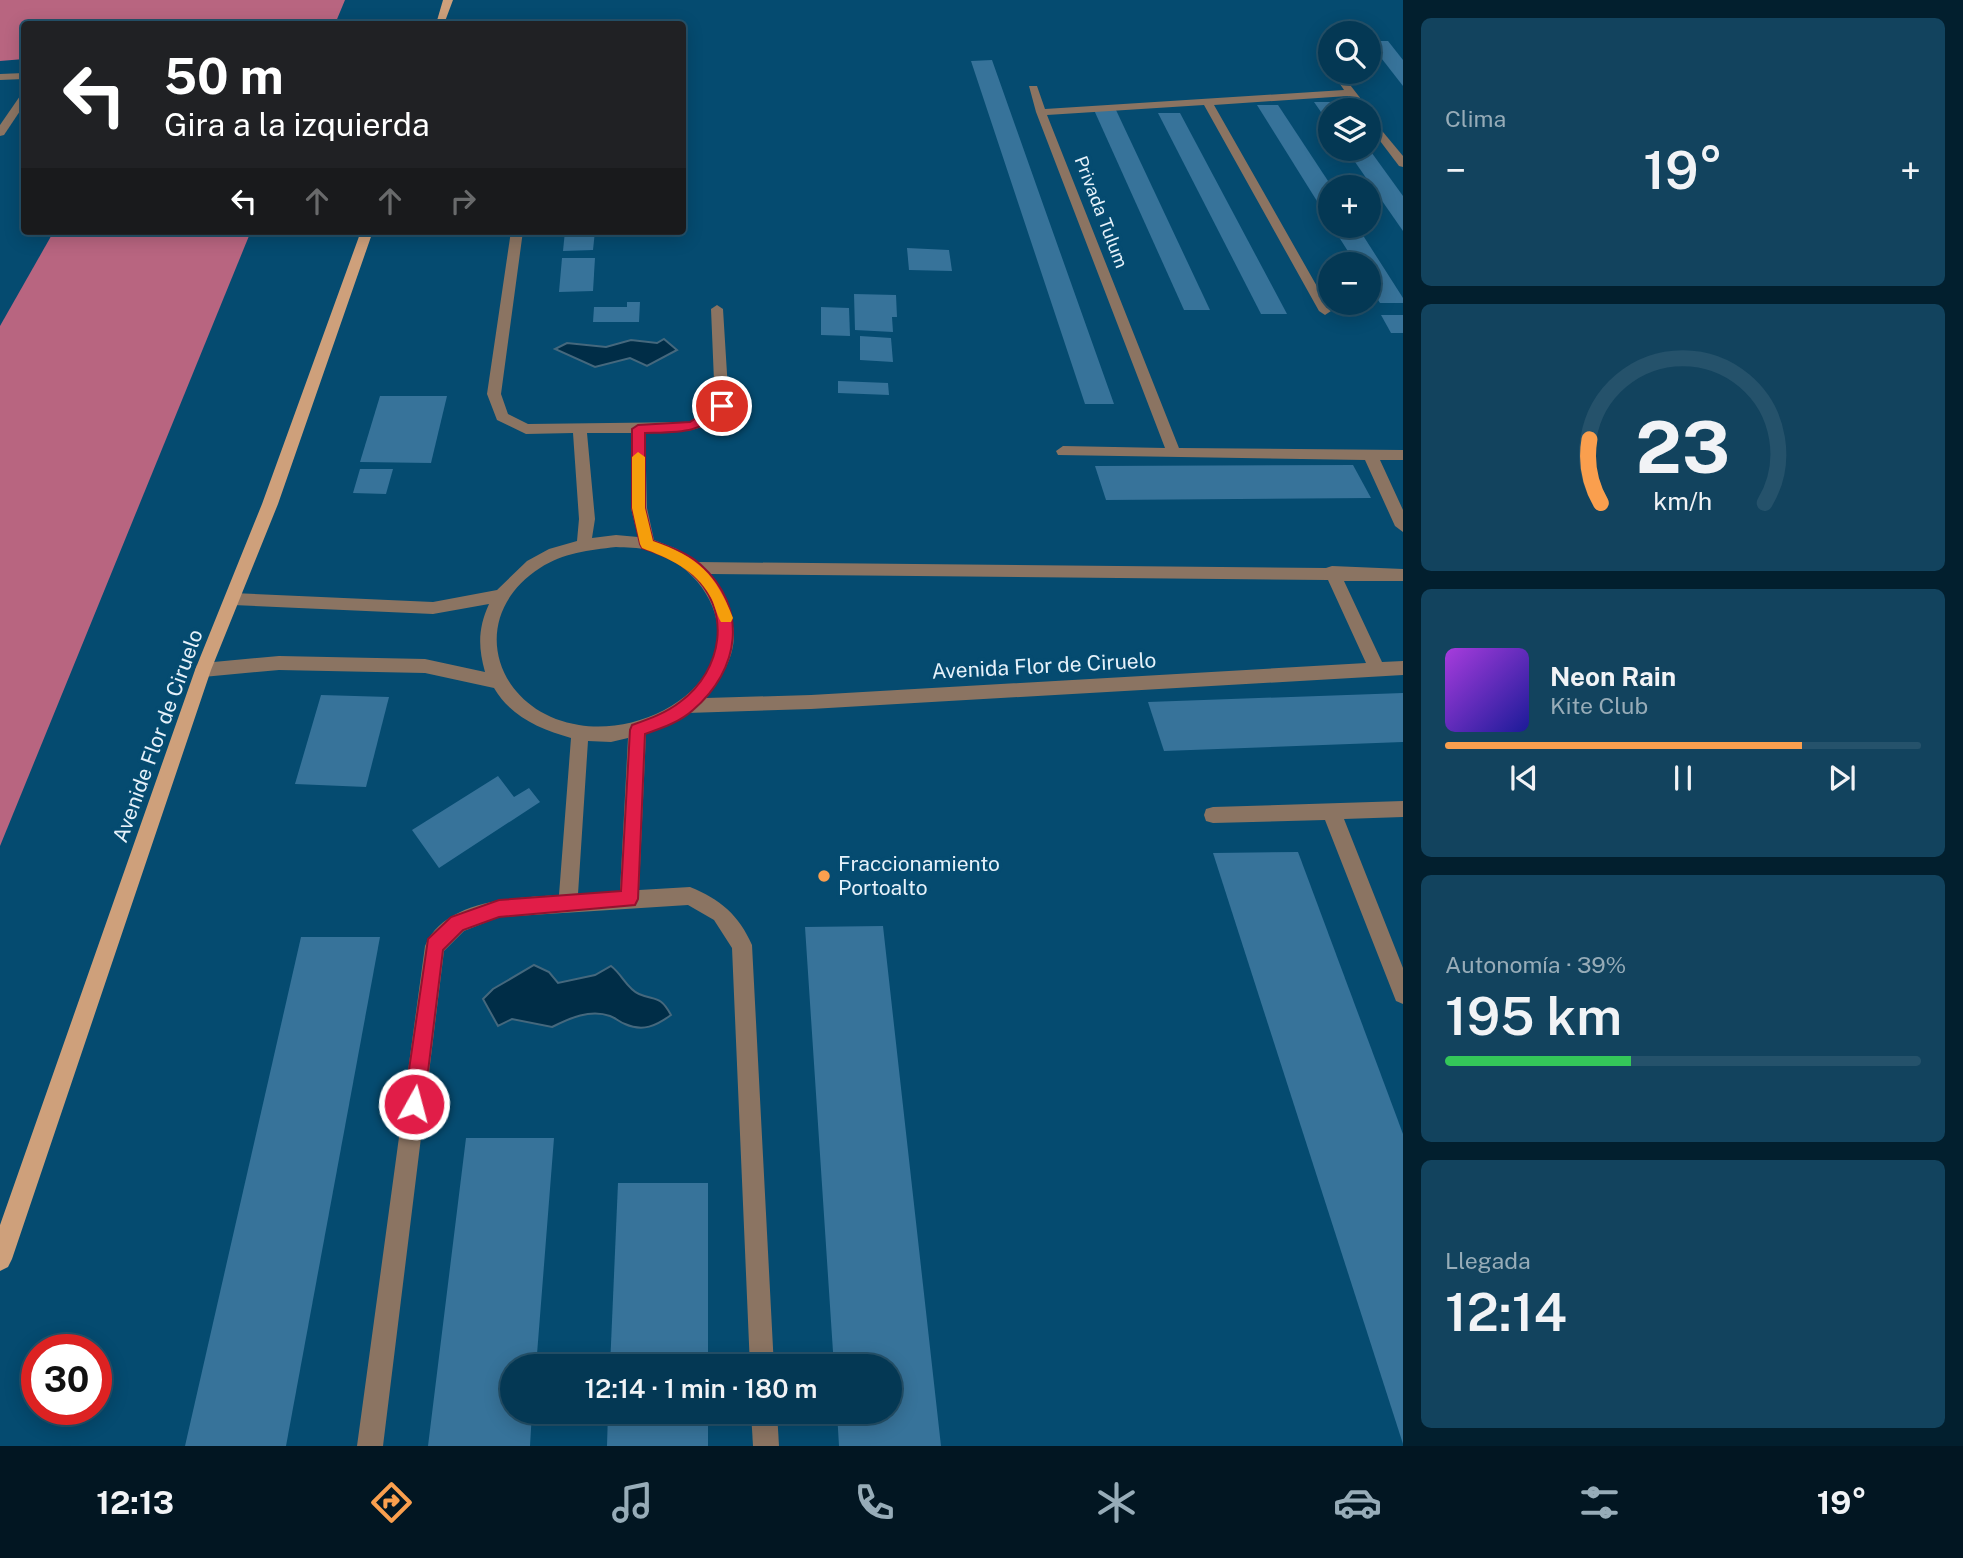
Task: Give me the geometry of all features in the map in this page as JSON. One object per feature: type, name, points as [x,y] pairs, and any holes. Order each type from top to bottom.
[{"type":"main road","points":[[441,21],[448,0]]},
{"type":"main road","name":"Avenide Flor de Ciruelo","points":[[0,1259],[203,670],[270,503],[366,235]]},
{"type":"street","points":[[0,77],[21,76]]},
{"type":"street","points":[[1344,84],[1355,98]]},
{"type":"street","name":"Privada Tulum","points":[[1033,88],[1174,453]]},
{"type":"street","points":[[1041,112],[1351,93]]},
{"type":"street","points":[[0,133],[21,102]]},
{"type":"street","points":[[1208,103],[1318,299]]},
{"type":"street","points":[[1381,134],[1403,164]]},
{"type":"street","points":[[516,235],[494,394],[502,417],[526,429],[692,427],[708,419],[722,406],[717,309]]},
{"type":"street","points":[[638,429],[639,508],[647,544]]},
{"type":"street","points":[[580,430],[587,519],[584,544]]},
{"type":"street","points":[[1063,451],[1403,455]]},
{"type":"street","points":[[1370,455],[1403,526]]},
{"type":"street","name":"Avenida Flor de Ciruelo","points":[[616,541],[647,544],[673,554],[696,568],[716,592],[726,620],[725,650],[712,680],[688,706],[664,720],[638,730],[609,735],[580,733],[545,724],[516,706],[495,681],[487,652],[489,623],[501,596],[523,572],[551,554],[584,544],[616,541]]},
{"type":"street","name":"Avenida Flor de Ciruelo","points":[[696,568],[1332,572],[1403,575]]},
{"type":"street","points":[[1332,572],[1377,668]]},
{"type":"street","points":[[233,599],[433,608],[501,596]]},
{"type":"street","points":[[203,670],[279,663],[425,666],[495,681]]},
{"type":"street","name":"Avenida Flor de Ciruelo","points":[[688,706],[811,702],[1403,668]]},
{"type":"street","points":[[629,899],[638,730]]},
{"type":"street","points":[[568,903],[580,733]]},
{"type":"street","points":[[1213,815],[1403,809]]},
{"type":"street","points":[[1331,811],[1403,994]]},
{"type":"street","points":[[370,1446],[435,946],[457,924],[499,908],[690,896],[721,913],[742,945],[761,1354]]},
{"type":"street","points":[[765,1424],[766,1446]]},
{"type":"shaded area","points":[[0,0],[345,0],[336,21],[21,21],[21,59],[0,61]]},
{"type":"shaded area","points":[[52,235],[249,235],[0,846],[0,326]]},
{"type":"water","points":[[664,339],[677,350],[647,366],[630,358],[595,367],[555,349],[567,343],[606,347],[631,340],[657,343]]},
{"type":"water","points":[[534,965],[549,972],[558,983],[595,975],[611,966],[635,992],[661,1001],[671,1015],[644,1028],[603,1014],[588,1014],[552,1027],[512,1019],[498,1026],[483,999],[493,989]]},
{"type":"building","points":[[1381,41],[1388,41],[1403,60],[1403,86],[1381,58]]},
{"type":"building","points":[[992,60],[1114,404],[1085,404],[971,61]]},
{"type":"building","points":[[1257,105],[1278,105],[1324,175],[1318,175],[1318,203]]},
{"type":"building","points":[[1094,110],[1116,110],[1210,310],[1184,310]]},
{"type":"building","points":[[1158,113],[1180,113],[1287,314],[1261,314]]},
{"type":"building","points":[[1354,161],[1378,161],[1403,196],[1403,231],[1381,199],[1381,175],[1364,175]]},
{"type":"building","points":[[565,235],[595,235],[593,250],[563,251]]},
{"type":"building","points":[[1340,238],[1365,238],[1374,252],[1348,252]]},
{"type":"building","points":[[907,248],[949,250],[952,271],[909,270]]},
{"type":"building","points":[[562,258],[595,258],[593,291],[559,292]]},
{"type":"building","points":[[1381,264],[1403,298],[1403,303],[1381,303]]},
{"type":"building","points":[[854,294],[896,295],[897,317],[892,317],[893,332],[855,330]]},
{"type":"building","points":[[627,302],[640,302],[639,322],[593,322],[594,307],[627,307]]},
{"type":"building","points":[[821,307],[849,308],[850,336],[821,335]]},
{"type":"building","points":[[1381,315],[1403,315],[1403,333],[1391,333]]},
{"type":"building","points":[[860,336],[891,338],[893,362],[860,360]]},
{"type":"building","points":[[838,381],[888,383],[889,395],[838,393]]},
{"type":"building","points":[[380,396],[447,396],[431,463],[360,462]]},
{"type":"building","points":[[1353,465],[1371,498],[1106,500],[1095,466]]},
{"type":"building","points":[[360,469],[393,469],[386,494],[353,493]]},
{"type":"building","points":[[1403,693],[1403,742],[1164,751],[1148,702]]},
{"type":"building","points":[[321,695],[389,697],[366,787],[295,784]]},
{"type":"building","points":[[498,776],[514,797],[529,788],[540,802],[439,868],[412,830]]},
{"type":"building","points":[[1298,852],[1403,1134],[1403,1444],[1213,853]]},
{"type":"building","points":[[883,926],[941,1446],[839,1446],[838,1424],[902,1424],[902,1354],[833,1354],[805,927]]},
{"type":"building","points":[[301,937],[380,937],[286,1446],[185,1446]]},
{"type":"building","points":[[466,1138],[554,1138],[537,1354],[500,1354],[500,1424],[531,1424],[530,1446],[428,1446]]},
{"type":"building","points":[[618,1183],[708,1183],[708,1354],[611,1354]]},
{"type":"building","points":[[608,1424],[708,1424],[708,1446],[607,1446]]},
{"type":"slow traffic","points":[[638,457],[639,508],[647,544],[673,554],[696,568],[716,592],[726,618]]},
{"type":"place","name":"Fraccionamiento Portoalto","points":[[824,876]]},
{"type":"route","points":[[414,1104],[435,946],[457,924],[499,908],[629,899],[638,730],[664,720],[688,706],[712,680],[725,650],[726,620],[716,592],[696,568],[673,554],[647,544],[639,508],[638,429],[692,427],[708,419],[722,406]]}]
